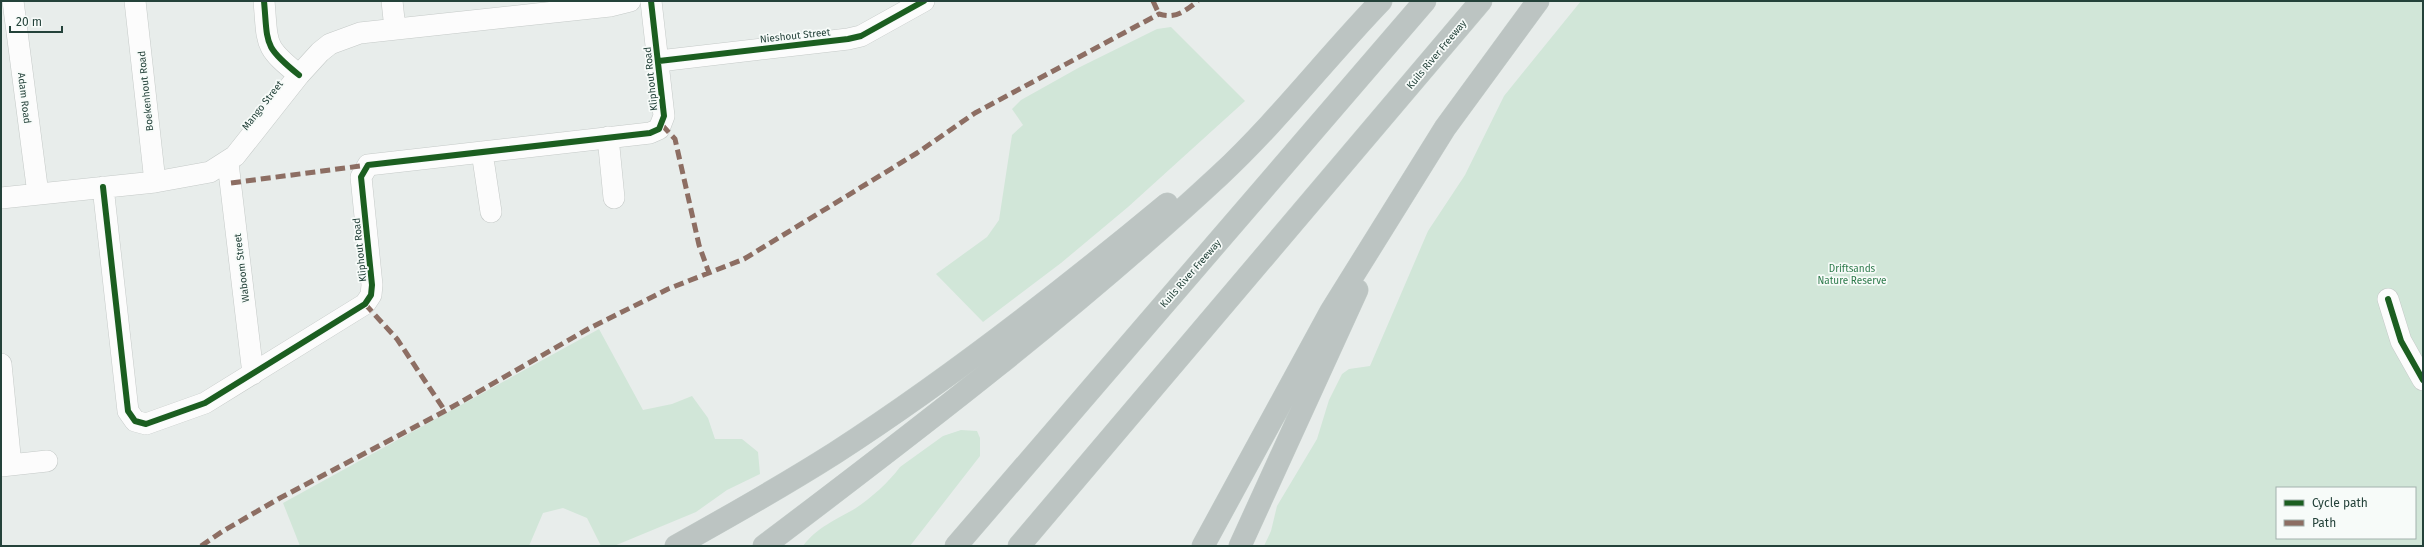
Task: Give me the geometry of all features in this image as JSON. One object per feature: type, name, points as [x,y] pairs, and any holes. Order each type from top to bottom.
[{"type":"highway","points":[[764,546],[1031,338],[1136,250],[1221,174],[1266,130],[1325,60],[1381,1]]},
{"type":"highway","name":"Kuils River Freeway","points":[[956,546],[1425,1]]},
{"type":"highway","name":"Kuils River Freeway","points":[[1019,546],[1481,1]]},
{"type":"highway","points":[[1203,546],[1331,311],[1445,128],[1538,1]]},
{"type":"highway","points":[[676,546],[750,504],[835,452],[910,402],[1039,307],[1188,186],[1325,60]]},
{"type":"highway","points":[[1240,546],[1387,222]]},
{"type":"street","name":"Adam Road","points":[[13,1],[38,194]]},
{"type":"street","name":"Boekenhout Road","points":[[135,1],[155,182]]},
{"type":"street","points":[[264,1],[270,48],[275,55],[298,75]]},
{"type":"street","points":[[392,1],[395,29]]},
{"type":"street","name":"Mango Street","points":[[1,198],[155,182],[210,172],[228,163],[298,75],[330,44],[360,33],[395,29],[521,8],[610,6],[630,1]]},
{"type":"street","name":"Kliphout Road","points":[[103,187],[131,417],[140,424],[151,423],[205,403],[362,306],[369,300],[372,285],[361,177],[368,165],[650,133],[662,125],[664,116],[652,1]]},
{"type":"street","name":"Nieshout Street","points":[[659,60],[848,39],[861,36],[924,1]]},
{"type":"street","points":[[608,137],[614,198]]},
{"type":"street","points":[[482,152],[491,212]]},
{"type":"street","name":"Waboom Street","points":[[228,163],[253,374]]},
{"type":"street","points":[[2388,299],[2401,342],[2423,380]]},
{"type":"street","points":[[1,364],[6,466],[47,461]]},
{"type":"green space","name":"Driftsands Nature Reserve","points":[[1581,1],[2423,1],[2423,546],[1264,546],[1271,531],[1277,506],[1317,439],[1329,400],[1342,374],[1349,369],[1370,366],[1428,231],[1465,175],[1504,96]]},
{"type":"green space","points":[[1171,27],[1245,101],[1128,207],[1061,263],[983,322],[936,274],[987,237],[999,220],[1012,135],[1023,125],[1012,109],[1021,100],[1080,67],[1157,29]]},
{"type":"green space","points":[[599,329],[643,410],[672,404],[692,396],[708,418],[715,439],[742,439],[758,452],[760,474],[727,490],[696,512],[614,546],[601,546],[587,518],[563,508],[543,513],[529,546],[300,546],[283,503]]},
{"type":"green space","points":[[961,430],[977,431],[980,438],[980,456],[910,546],[803,546],[814,534],[868,499],[896,473],[900,467],[943,436]]},
{"type":"marked path","points":[[1153,1],[1159,14]]},
{"type":"marked path","points":[[201,546],[223,531],[280,498],[445,411],[588,329],[668,289],[744,259],[917,153],[975,113],[1159,14],[1175,15],[1184,11],[1198,1]]},
{"type":"marked path","points":[[662,125],[675,139],[699,245],[709,273]]},
{"type":"marked path","points":[[231,183],[368,165]]},
{"type":"marked path","points":[[365,304],[397,339],[445,411]]},
{"type":"cycle path","points":[[264,1],[267,36],[270,44],[279,57],[299,75]]},
{"type":"cycle path","points":[[103,187],[128,411],[135,421],[146,424],[205,403],[365,304],[371,295],[372,285],[361,177],[368,165],[650,133],[659,129],[664,116],[651,1]]},
{"type":"cycle path","points":[[659,61],[848,39],[861,36],[924,1]]},
{"type":"cycle path","points":[[2388,299],[2401,341],[2423,380]]}]
